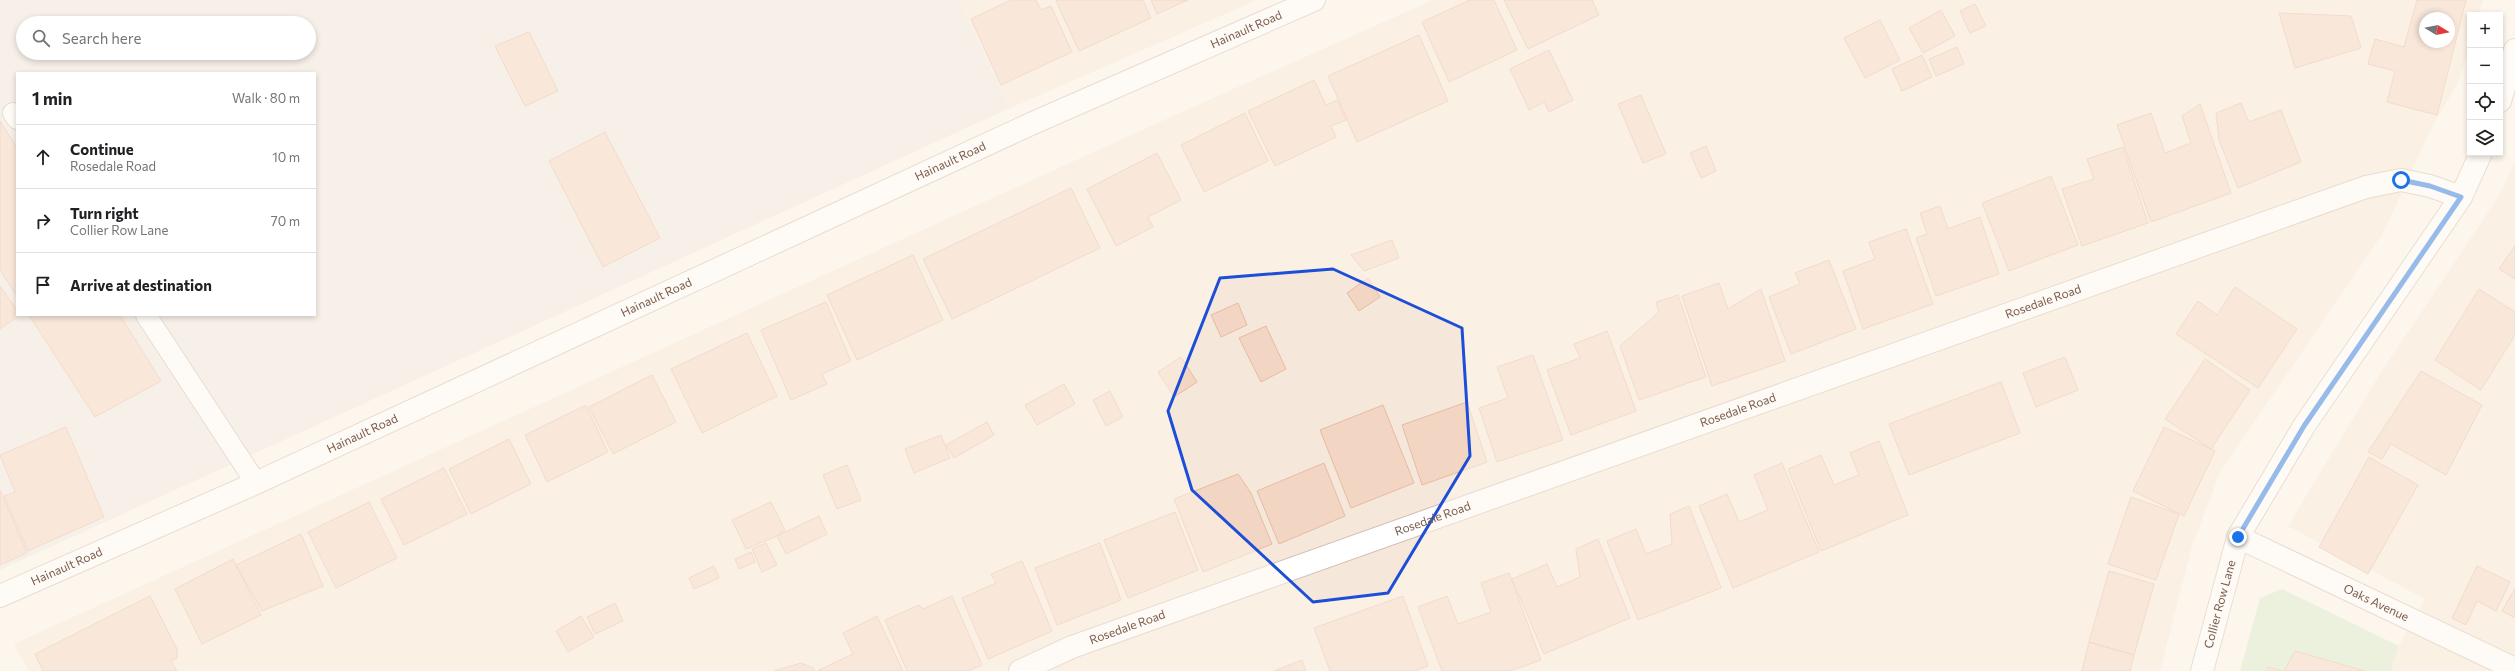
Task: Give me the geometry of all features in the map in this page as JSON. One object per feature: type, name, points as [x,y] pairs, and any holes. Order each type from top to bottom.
[{"type":"street","name":"Hainault Road","points":[[0,596],[256,483],[1033,123],[1314,0]]},
{"type":"street","points":[[2503,91],[2515,50]]},
{"type":"street","name":"Collier Row Lane","points":[[2202,671],[2238,537],[2304,426],[2461,197],[2479,156]]},
{"type":"street","name":"Rosedale Road","points":[[1020,671],[1094,639],[2366,187],[2401,180],[2430,186],[2461,197]]},
{"type":"street","name":"Oaks Avenue","points":[[2238,537],[2515,669]]},
{"type":"lane","points":[[147,316],[256,483]]},
{"type":"highlighted area","points":[[1333,269],[1462,328],[1470,456],[1388,593],[1313,602],[1192,490],[1168,411],[1220,278]]},
{"type":"shaded area","points":[[0,0],[958,0],[1010,108],[0,570]]},
{"type":"shaded area","points":[[958,0],[1257,0],[1010,108]]},
{"type":"shaded area","points":[[1433,0],[2483,0],[2480,12],[2467,12],[2467,55],[2460,79],[2433,125],[2383,233],[2220,472],[2192,546],[2160,671],[29,671],[14,644],[1173,116]]},
{"type":"shaded area","points":[[2515,162],[2515,671],[2391,671],[2399,646],[2425,599],[2288,526],[2380,374],[2499,196]]},
{"type":"green space","points":[[2282,589],[2399,646],[2391,671],[2240,671],[2260,598]]},
{"type":"building","points":[[1011,0],[1036,0],[1041,10],[1051,6],[1072,52],[1001,85],[971,19]]},
{"type":"building","points":[[1143,0],[1151,18],[1079,51],[1056,1]]},
{"type":"building","points":[[1151,0],[1188,0],[1157,14]]},
{"type":"building","points":[[1470,0],[1494,0],[1517,50],[1449,82],[1422,22]]},
{"type":"building","points":[[1504,0],[1592,0],[1599,15],[1528,49]]},
{"type":"building","points":[[2417,0],[2466,0],[2455,44],[2455,12],[2419,12],[2419,48],[2454,48],[2437,115],[2387,102],[2395,71],[2368,64],[2375,39],[2404,47]]},
{"type":"building","points":[[1975,4],[1986,26],[1970,33],[1960,11]]},
{"type":"building","points":[[1941,10],[1955,36],[1923,53],[1909,28]]},
{"type":"building","points":[[2279,13],[2351,16],[2361,48],[2295,68]]},
{"type":"building","points":[[1880,20],[1900,60],[1865,78],[1844,38]]},
{"type":"building","points":[[529,32],[558,91],[525,106],[495,46]]},
{"type":"building","points":[[1419,35],[1448,101],[1357,142],[1328,76]]},
{"type":"building","points":[[1957,47],[1964,64],[1936,76],[1929,59]]},
{"type":"building","points":[[1549,50],[1573,100],[1549,112],[1544,102],[1529,110],[1510,69]]},
{"type":"building","points":[[1922,55],[1932,77],[1902,91],[1892,69]]},
{"type":"building","points":[[1314,80],[1326,105],[1337,100],[1346,120],[1331,126],[1336,137],[1275,166],[1248,111]]},
{"type":"building","points":[[1641,95],[1666,154],[1643,163],[1618,104]]},
{"type":"building","points":[[2241,103],[2249,122],[2281,110],[2301,162],[2238,188],[2219,140],[2216,113]]},
{"type":"building","points":[[2200,104],[2231,193],[2151,222],[2117,125],[2151,113],[2165,153],[2191,143],[2182,116]]},
{"type":"building","points":[[1245,113],[1268,161],[1204,192],[1181,145]]},
{"type":"building","points":[[0,121],[16,146],[16,294],[0,270]]},
{"type":"building","points":[[605,132],[660,238],[603,267],[549,161]]},
{"type":"building","points":[[1706,146],[1716,171],[1701,178],[1690,153]]},
{"type":"building","points":[[2123,147],[2148,223],[2082,246],[2062,189],[2094,179],[2087,159]]},
{"type":"building","points":[[1157,153],[1181,200],[1148,217],[1153,227],[1116,246],[1087,189]]},
{"type":"building","points":[[2051,176],[2078,245],[2009,271],[1982,203]]},
{"type":"building","points":[[1071,188],[1100,248],[952,319],[923,259]]},
{"type":"building","points":[[1940,206],[1948,229],[1980,217],[1999,274],[1936,296],[1916,238],[1927,234],[1920,213]]},
{"type":"building","points":[[1906,229],[1933,304],[1863,329],[1843,271],[1875,259],[1869,242]]},
{"type":"building","points":[[1392,240],[1399,258],[1364,271],[1351,255]]},
{"type":"building","points":[[2515,246],[2515,279],[2499,269]]},
{"type":"building","points":[[913,255],[943,320],[857,360],[827,295]]},
{"type":"building","points":[[1829,260],[1856,329],[1791,354],[1769,297],[1800,284],[1795,273]]},
{"type":"building","points":[[1368,278],[1380,297],[1359,311],[1347,293]]},
{"type":"building","points":[[1719,283],[1728,309],[1761,289],[1785,361],[1712,386],[1682,296]]},
{"type":"building","points":[[0,286],[16,309],[16,316],[19,316],[0,329]]},
{"type":"building","points":[[2235,287],[2297,329],[2258,388],[2176,334],[2198,301],[2217,315]]},
{"type":"building","points":[[2479,289],[2515,312],[2515,335],[2481,390],[2435,360]]},
{"type":"building","points":[[1678,295],[1706,377],[1639,400],[1620,346],[1659,312],[1656,302]]},
{"type":"building","points":[[826,302],[851,361],[822,374],[827,384],[791,400],[761,330]]},
{"type":"building","points":[[1238,303],[1247,325],[1221,337],[1211,315]]},
{"type":"building","points":[[30,316],[121,316],[161,381],[95,417]]},
{"type":"building","points":[[1266,326],[1286,369],[1261,382],[1239,338]]},
{"type":"building","points":[[1607,331],[1636,411],[1571,435],[1547,370],[1580,358],[1574,344]]},
{"type":"building","points":[[747,333],[777,396],[702,433],[671,369]]},
{"type":"building","points":[[1533,355],[1563,440],[1497,462],[1479,408],[1508,398],[1497,367]]},
{"type":"building","points":[[1181,357],[1197,382],[1174,397],[1158,372]]},
{"type":"building","points":[[2065,357],[2078,390],[2036,407],[2023,373]]},
{"type":"building","points":[[2205,359],[2250,390],[2211,449],[2165,419]]},
{"type":"building","points":[[2421,371],[2482,405],[2446,475],[2391,444],[2382,459],[2368,452]]},
{"type":"building","points":[[652,375],[676,422],[613,454],[589,407]]},
{"type":"building","points":[[2001,382],[2020,433],[1909,475],[1889,424]]},
{"type":"building","points":[[1064,384],[1075,404],[1037,425],[1025,405]]},
{"type":"building","points":[[1110,391],[1123,417],[1106,426],[1093,400]]},
{"type":"building","points":[[1467,402],[1487,462],[1422,485],[1402,425]]},
{"type":"building","points":[[586,405],[608,452],[547,482],[525,435]]},
{"type":"building","points":[[1383,405],[1414,483],[1351,508],[1320,430]]},
{"type":"building","points":[[987,422],[994,435],[954,458],[946,445]]},
{"type":"building","points":[[66,427],[104,517],[28,551],[4,496],[15,492],[0,455]]},
{"type":"building","points":[[2164,427],[2215,451],[2184,516],[2133,491]]},
{"type":"building","points":[[941,435],[950,458],[914,473],[905,449]]},
{"type":"building","points":[[509,439],[531,484],[471,514],[449,469]]},
{"type":"building","points":[[1879,441],[1908,515],[1821,551],[1788,469],[1821,455],[1834,485],[1859,475],[1850,453]]},
{"type":"building","points":[[2369,457],[2418,485],[2368,574],[2319,547]]},
{"type":"building","points":[[1324,463],[1345,516],[1279,544],[1257,491]]},
{"type":"building","points":[[1782,463],[1819,552],[1733,588],[1699,506],[1727,494],[1739,522],[1768,510],[1754,475]]},
{"type":"building","points":[[847,465],[861,500],[837,509],[823,475]]},
{"type":"building","points":[[444,468],[467,514],[404,545],[381,499]]},
{"type":"building","points":[[1238,474],[1251,493],[1272,544],[1203,572],[1174,499]]},
{"type":"building","points":[[0,490],[27,553],[0,565]]},
{"type":"building","points":[[2131,497],[2179,514],[2156,580],[2108,564]]},
{"type":"building","points":[[369,502],[397,558],[336,588],[308,532]]},
{"type":"building","points":[[771,502],[785,530],[777,536],[746,549],[732,520]]},
{"type":"building","points":[[1689,506],[1721,588],[1638,620],[1607,541],[1636,529],[1646,554],[1672,544],[1670,514]]},
{"type":"building","points":[[1175,512],[1198,570],[1128,598],[1104,540]]},
{"type":"building","points":[[819,516],[827,534],[786,554],[777,536]]},
{"type":"building","points":[[301,534],[323,586],[262,611],[236,565]]},
{"type":"building","points":[[1598,539],[1630,618],[1544,654],[1512,579],[1547,564],[1557,587],[1580,577],[1576,549]]},
{"type":"building","points":[[766,543],[777,565],[762,572],[752,549]]},
{"type":"building","points":[[1100,543],[1121,600],[1057,625],[1035,568]]},
{"type":"building","points":[[751,552],[755,562],[739,569],[735,559]]},
{"type":"building","points":[[233,559],[261,615],[202,644],[175,589]]},
{"type":"building","points":[[1022,561],[1052,631],[988,659],[962,598],[996,583],[991,574]]},
{"type":"building","points":[[714,566],[719,578],[694,589],[689,578]]},
{"type":"building","points":[[2477,566],[2510,582],[2496,611],[2477,601],[2466,625],[2452,618]]},
{"type":"building","points":[[2109,571],[2154,584],[2134,655],[2089,642]]},
{"type":"building","points":[[1509,573],[1541,660],[1510,671],[1442,671],[1418,607],[1447,596],[1458,624],[1491,612],[1481,583]]},
{"type":"building","points":[[2515,588],[2515,618],[2502,611]]},
{"type":"building","points":[[150,596],[177,649],[177,658],[171,661],[177,671],[43,671],[35,654]]},
{"type":"building","points":[[952,596],[982,665],[968,671],[907,671],[885,620],[919,605],[923,609]]},
{"type":"building","points":[[1403,596],[1428,666],[1415,671],[1330,671],[1314,628]]},
{"type":"building","points":[[615,603],[623,621],[595,634],[587,617]]},
{"type":"building","points":[[581,616],[594,637],[568,652],[556,631]]},
{"type":"building","points":[[877,616],[903,671],[817,671],[853,654],[843,633]]},
{"type":"building","points":[[2089,642],[2134,655],[2130,671],[2082,671]]},
{"type":"building","points":[[2295,651],[2365,671],[2284,671]]},
{"type":"building","points":[[1302,660],[1306,671],[1274,671]]},
{"type":"building","points":[[801,663],[813,668],[815,671],[774,671]]},
{"type":"building","points":[[2268,667],[2283,671],[2267,671]]},
{"type":"route","points":[[2238,537],[2304,426],[2461,197],[2430,186],[2401,180]]}]
